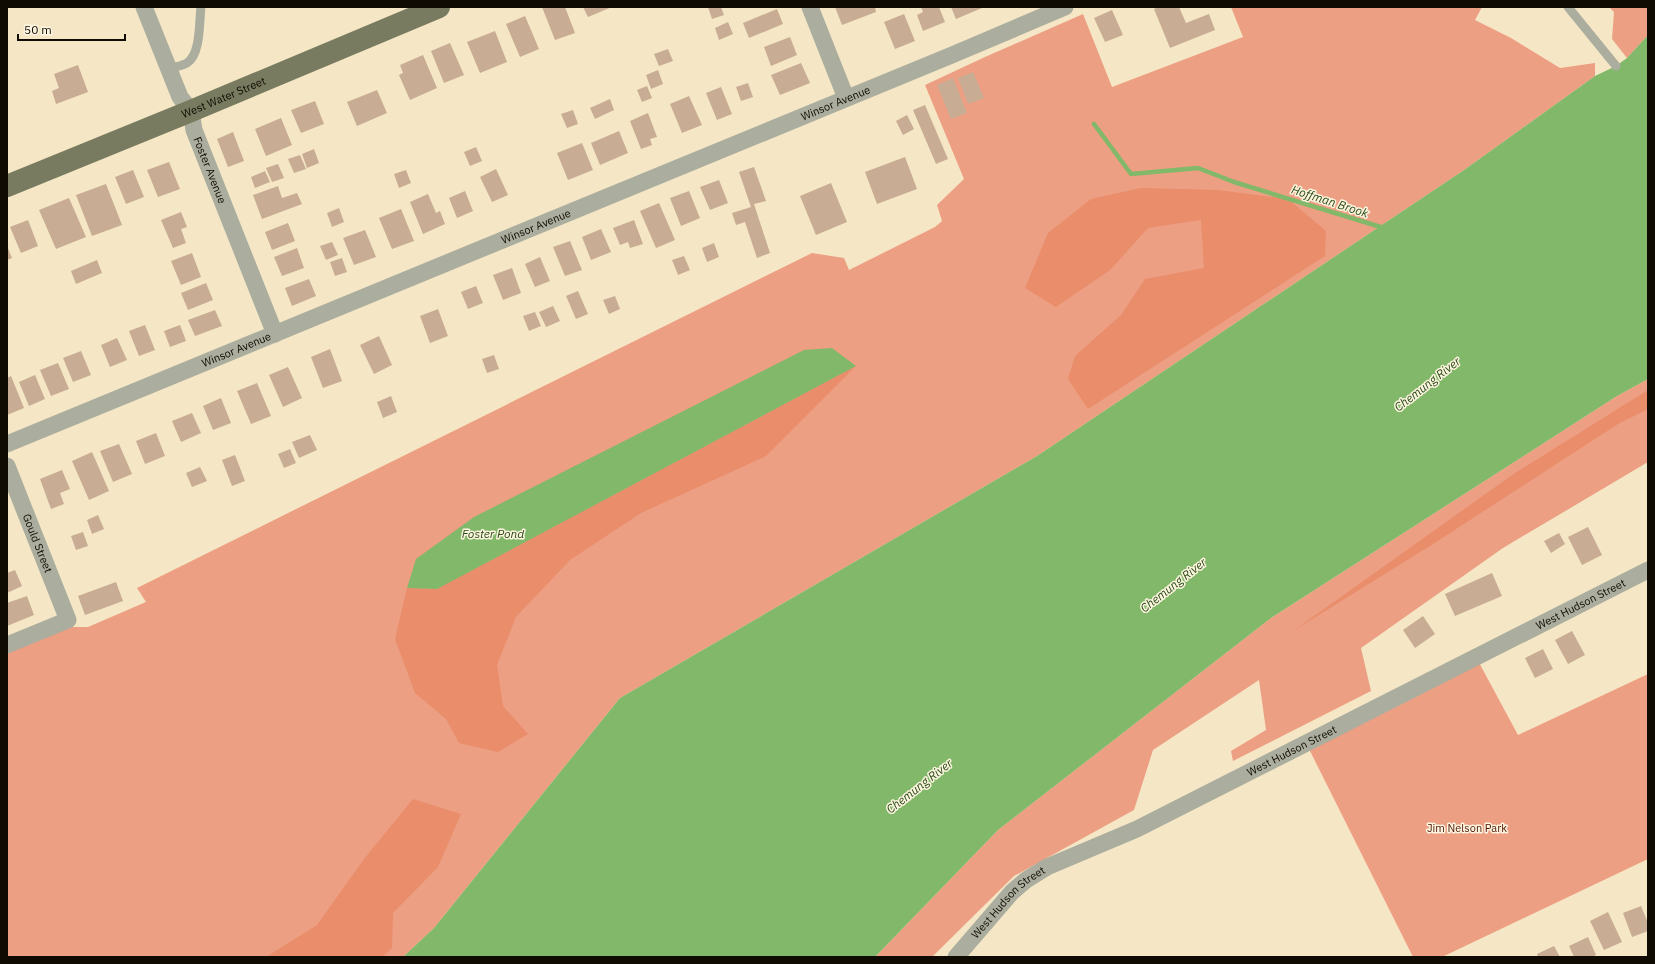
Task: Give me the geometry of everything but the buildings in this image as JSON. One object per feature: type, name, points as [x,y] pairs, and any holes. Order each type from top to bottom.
[{"type":"main road","name":"West Water Street","points":[[7,186],[439,7]]},
{"type":"street","name":"Foster Avenue","points":[[144,7],[180,97],[191,111],[194,130],[275,334]]},
{"type":"street","points":[[810,7],[846,98]]},
{"type":"street","name":"Winsor Avenue","points":[[7,444],[1065,7]]},
{"type":"street","name":"Gould Street","points":[[7,466],[68,620],[7,645]]},
{"type":"street","name":"West Hudson Street","points":[[956,957],[1012,892],[1026,880],[1047,867],[1137,829],[1648,570]]},
{"type":"lane","points":[[169,69],[187,63],[194,55],[198,43],[200,7]]},
{"type":"lane","points":[[1568,7],[1616,66]]},
{"type":"green space","points":[[1231,7],[1482,7],[1475,20],[1511,38],[1560,68],[1595,63],[1595,76],[1464,170],[1037,456],[620,698],[434,928],[403,957],[7,957],[7,652],[68,627],[88,627],[146,602],[137,588],[812,253],[844,258],[849,270],[935,227],[942,221],[937,205],[964,179],[925,85],[1083,14],[1112,87],[1243,37]]},
{"type":"green space","points":[[1609,7],[1648,7],[1648,35],[1627,58],[1612,39],[1614,12]]},
{"type":"green space","points":[[1648,379],[1648,462],[1503,548],[1361,648],[1371,691],[1233,761],[1231,751],[1266,730],[1259,680],[1153,750],[1134,810],[1014,876],[932,957],[875,957],[998,830],[1271,618],[1617,396]]},
{"type":"green space","name":"Jim Nelson Park","points":[[1476,657],[1518,735],[1648,674],[1648,859],[1442,957],[1413,957],[1306,743]]},
{"type":"shaded area","points":[[1141,188],[1218,190],[1288,199],[1326,231],[1325,256],[1088,409],[1068,379],[1075,356],[1121,315],[1145,279],[1204,268],[1201,220],[1148,228],[1110,270],[1056,307],[1025,288],[1048,233],[1091,199]]},
{"type":"shaded area","points":[[856,366],[766,456],[641,513],[570,560],[516,617],[497,665],[503,706],[528,734],[498,752],[459,743],[446,719],[415,693],[395,639],[407,588],[437,589]]},
{"type":"shaded area","points":[[1648,390],[1648,409],[1618,424],[1433,544],[1293,631],[1515,473]]},
{"type":"shaded area","points":[[413,799],[461,814],[438,867],[393,913],[392,948],[382,957],[266,957],[317,925],[364,859]]},
{"type":"water","name":"Chemung River","points":[[1648,35],[1648,379],[1617,396],[1271,618],[998,830],[875,957],[403,957],[434,928],[620,698],[1037,456],[1464,170],[1595,76],[1616,66],[1627,58]]},
{"type":"water","name":"Foster Pond","points":[[832,348],[856,366],[437,589],[407,588],[416,559],[474,517],[804,350]]},
{"type":"waterway","name":"Hoffman Brook","points":[[1094,124],[1131,174],[1198,168],[1234,182],[1384,228]]}]
